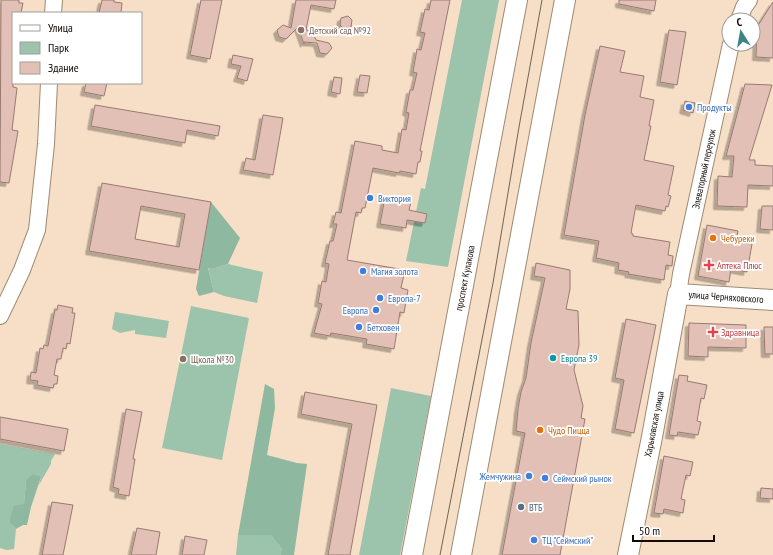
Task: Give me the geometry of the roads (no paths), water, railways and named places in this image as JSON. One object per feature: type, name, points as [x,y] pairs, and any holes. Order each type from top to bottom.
[{"type":"main road","name":"проспект Кулакова","points":[[412,555],[517,0]]},
{"type":"main road","points":[[461,555],[565,0]]},
{"type":"main road","name":"улица Черняховского","points":[[678,294],[773,300]]},
{"type":"main road","name":"Харьковская улица","points":[[628,555],[652,437],[678,294]]},
{"type":"street","points":[[53,12],[54,0]]},
{"type":"street","points":[[742,12],[749,0]]},
{"type":"street","name":"Элеваторный переулок","points":[[678,294],[681,274],[729,52]]},
{"type":"street","points":[[0,316],[22,270],[37,230],[46,144],[49,84]]},
{"type":"tram line","points":[[440,555],[493,283],[542,0]]},
{"type":"place","name":"Детский сад №92","points":[[301,30]]},
{"type":"place","name":"Продукты","points":[[689,107]]},
{"type":"place","name":"Виктория","points":[[370,198]]},
{"type":"place","name":"Чебуреки","points":[[713,238]]},
{"type":"place","name":"Аптека Плюс","points":[[709,265]]},
{"type":"place","name":"Магия золота","points":[[363,271]]},
{"type":"place","name":"Европа-7","points":[[380,298]]},
{"type":"place","name":"Европа","points":[[376,310]]},
{"type":"place","name":"Бетховен","points":[[359,327]]},
{"type":"place","name":"Здравница","points":[[713,332]]},
{"type":"place","name":"Европа 39","points":[[553,358]]},
{"type":"place","name":"Щкола №30","points":[[183,359]]},
{"type":"place","name":"Чудо Пицца","points":[[540,430]]},
{"type":"place","name":"Жемчужина","points":[[529,476]]},
{"type":"place","name":"Сеймский рынок","points":[[545,478]]},
{"type":"place","name":"ВТБ","points":[[521,507]]},
{"type":"place","name":"ТЦ \"Сеймский\"","points":[[534,540]]}]
